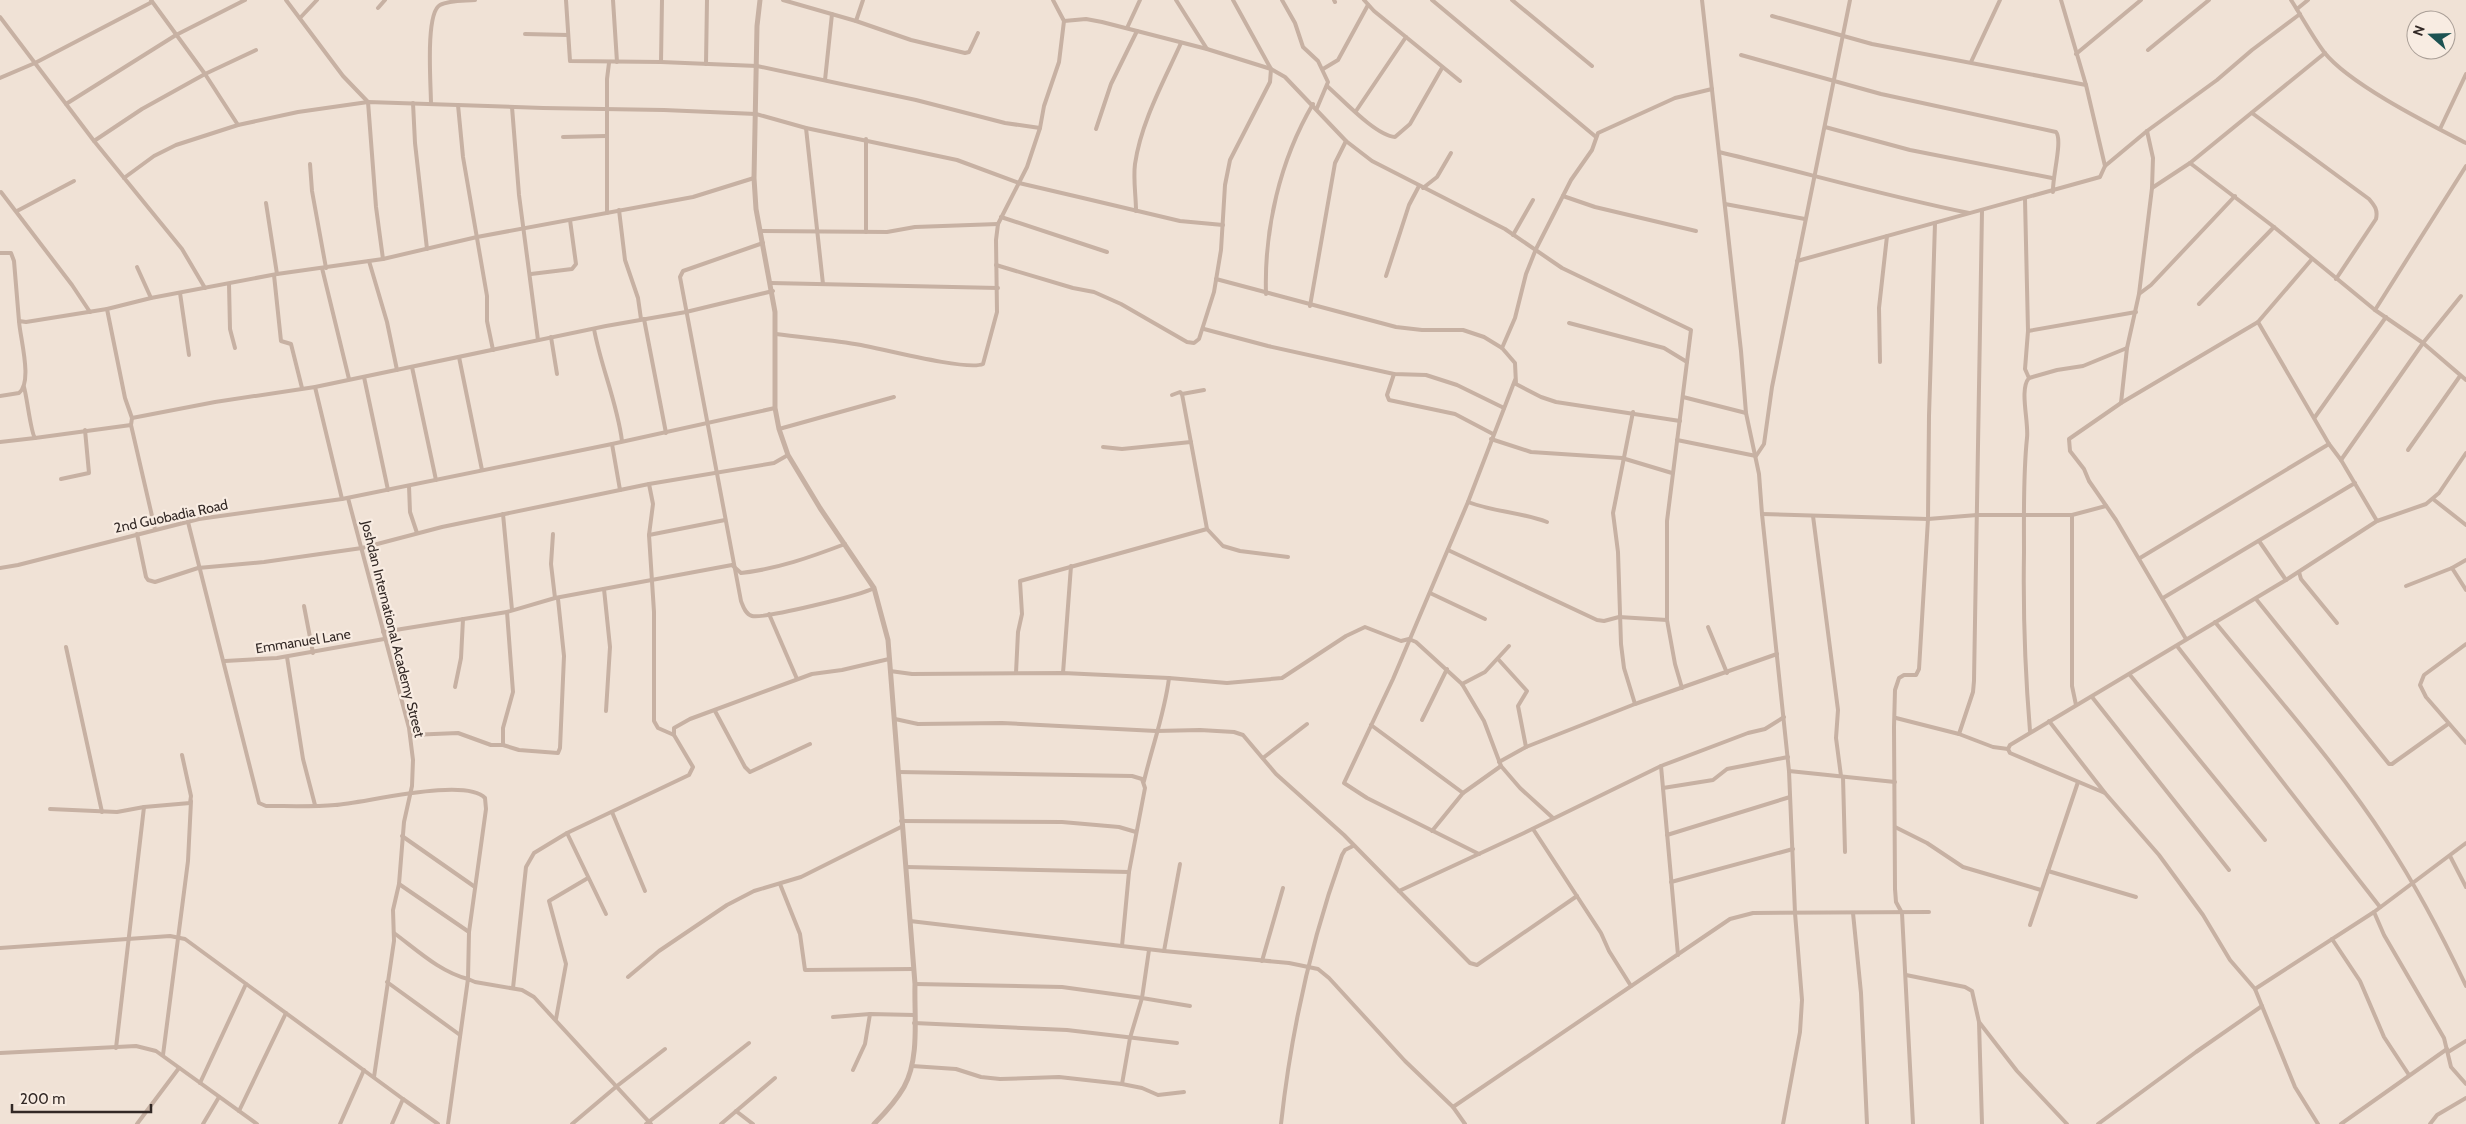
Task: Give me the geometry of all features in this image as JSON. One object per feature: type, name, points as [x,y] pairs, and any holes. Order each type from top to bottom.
[{"type":"street","points":[[66,104],[176,35],[245,0]]},
{"type":"street","points":[[286,0],[343,76],[368,102],[376,207],[383,259]]},
{"type":"street","points":[[300,18],[317,0]]},
{"type":"street","points":[[378,8],[385,0]]},
{"type":"street","points":[[431,104],[431,35],[436,9],[440,5],[475,0]]},
{"type":"street","points":[[566,0],[570,61],[757,66],[916,100],[1005,123],[1040,128]]},
{"type":"street","points":[[613,0],[617,62]]},
{"type":"street","points":[[661,62],[662,0]]},
{"type":"street","points":[[706,64],[707,0]]},
{"type":"street","points":[[760,0],[754,178],[760,231],[772,291],[776,334],[775,408],[779,429],[788,456],[874,588],[882,615],[889,658],[910,921],[914,984],[914,1023],[912,1066],[898,1096],[874,1124]]},
{"type":"street","points":[[783,0],[856,21],[912,40],[965,53],[969,52],[978,33]]},
{"type":"street","points":[[856,21],[863,0]]},
{"type":"street","points":[[776,334],[860,345],[980,366],[983,364],[998,312],[996,265],[998,224],[1019,183],[1040,128],[1044,106],[1060,62],[1064,21],[1053,0]]},
{"type":"street","points":[[1126,28],[1140,0]]},
{"type":"street","points":[[1176,0],[1207,49]]},
{"type":"street","points":[[996,265],[1073,288],[1094,292],[1121,304],[1188,342],[1194,343],[1199,339],[1204,329],[1216,279],[1223,225],[1225,185],[1230,160],[1270,82],[1271,68],[1233,0]]},
{"type":"street","points":[[1266,294],[1266,249],[1279,186],[1293,140],[1328,82],[1318,61],[1303,46],[1295,23],[1282,0]]},
{"type":"street","points":[[1364,0],[1406,38],[1460,81]]},
{"type":"street","points":[[1432,0],[1596,137]]},
{"type":"street","points":[[1512,0],[1592,66]]},
{"type":"street","points":[[1702,0],[1746,413],[1761,485],[1762,514],[1790,771],[1795,913],[1802,1016],[1783,1124]]},
{"type":"street","points":[[1756,456],[1766,439],[1772,387],[1850,0]]},
{"type":"street","points":[[1971,62],[2000,0]]},
{"type":"street","points":[[2061,0],[2086,85],[2105,166]]},
{"type":"street","points":[[2076,54],[2141,0]]},
{"type":"street","points":[[2148,50],[2210,0]]},
{"type":"street","points":[[2291,0],[2325,53],[2365,86],[2466,143]]},
{"type":"street","points":[[2297,9],[2308,0]]},
{"type":"street","points":[[0,78],[35,63],[151,1],[238,125]]},
{"type":"street","points":[[1323,69],[1338,60],[1368,5]]},
{"type":"street","points":[[824,80],[832,14]]},
{"type":"street","points":[[1797,261],[2053,192],[2100,177],[2105,166],[2147,131],[2217,80],[2252,50],[2300,14]]},
{"type":"street","points":[[0,16],[94,141],[182,249],[205,288]]},
{"type":"street","points":[[1772,16],[1872,44],[2086,85]]},
{"type":"street","points":[[1064,21],[1086,19],[1126,28],[1271,68],[1285,77],[1315,106],[1346,141],[1372,161],[1513,234],[1562,268],[1642,308],[1688,327],[1691,333],[1667,521],[1667,620],[1675,664],[1682,688]]},
{"type":"street","points":[[1096,129],[1111,84],[1137,31]]},
{"type":"street","points":[[525,34],[568,35]]},
{"type":"street","points":[[1356,111],[1406,38]]},
{"type":"street","points":[[1136,211],[1134,166],[1138,149],[1154,105],[1181,42]]},
{"type":"street","points":[[94,141],[142,109],[204,74],[256,50]]},
{"type":"street","points":[[2152,188],[2190,163],[2325,53]]},
{"type":"street","points":[[1741,55],[1834,82],[2056,132],[2059,138],[2052,178],[2053,192]]},
{"type":"street","points":[[607,213],[606,136],[609,62]]},
{"type":"street","points":[[1327,86],[1375,128],[1389,136],[1395,137],[1410,124],[1442,68]]},
{"type":"street","points":[[2440,129],[2466,74]]},
{"type":"street","points":[[1502,348],[1515,318],[1526,274],[1536,249],[1571,180],[1592,150],[1596,137],[1602,131],[1675,98],[1712,89]]},
{"type":"street","points":[[124,178],[154,156],[176,145],[238,125],[298,112],[368,102],[756,114],[806,128],[866,139],[957,160],[1019,183],[1136,211],[1180,221],[1223,225]]},
{"type":"street","points":[[413,103],[415,143],[427,249]]},
{"type":"street","points":[[458,105],[463,157],[487,296],[487,321],[493,350]]},
{"type":"street","points":[[512,107],[523,229],[531,274],[538,340]]},
{"type":"street","points":[[2252,113],[2369,199],[2375,206],[2377,212],[2376,219],[2336,279]]},
{"type":"street","points":[[1825,127],[1910,150],[2052,178]]},
{"type":"street","points":[[806,128],[823,284]]},
{"type":"street","points":[[2121,404],[2127,348],[2139,294],[2152,188],[2153,158],[2147,131]]},
{"type":"street","points":[[563,137],[606,136]]},
{"type":"street","points":[[866,139],[866,232]]},
{"type":"street","points":[[1310,306],[1335,163],[1346,141]]},
{"type":"street","points":[[1719,152],[1815,174],[1896,199],[1971,214]]},
{"type":"street","points":[[1386,276],[1409,205],[1421,187],[1437,177],[1451,153]]},
{"type":"street","points":[[2190,163],[2235,196],[2375,310],[2423,343],[2466,380]]},
{"type":"street","points":[[310,164],[324,268],[349,379]]},
{"type":"street","points":[[2375,310],[2466,166]]},
{"type":"street","points":[[19,321],[26,322],[91,312],[151,298],[275,275],[383,259],[477,237],[693,196],[754,178]]},
{"type":"street","points":[[17,211],[74,181]]},
{"type":"street","points":[[0,194],[17,211],[91,312]]},
{"type":"street","points":[[0,194],[91,312]]},
{"type":"street","points":[[1563,196],[1595,207],[1696,231]]},
{"type":"street","points":[[2139,294],[2158,277],[2235,196]]},
{"type":"street","points":[[2025,199],[2028,331],[2025,369],[2029,378]]},
{"type":"street","points":[[1513,234],[1533,200]]},
{"type":"street","points":[[266,203],[281,341],[291,344],[302,388]]},
{"type":"street","points":[[1725,204],[1805,219]]},
{"type":"street","points":[[619,210],[624,260],[638,298],[666,433]]},
{"type":"street","points":[[1959,734],[1973,692],[1974,680],[1982,211]]},
{"type":"street","points":[[1001,217],[1108,252]]},
{"type":"street","points":[[531,274],[572,269],[574,267],[576,264],[570,220]]},
{"type":"street","points":[[1913,1124],[1902,913],[1895,896],[1894,782],[1896,690],[1899,678],[1904,675],[1916,675],[1918,673],[1928,519],[1928,416],[1935,223]]},
{"type":"street","points":[[760,231],[887,232],[915,227],[998,224]]},
{"type":"street","points":[[2199,304],[2274,227]]},
{"type":"street","points":[[1880,362],[1880,308],[1887,236]]},
{"type":"street","points":[[763,243],[683,271],[680,277],[717,471],[732,565],[744,610],[752,616],[769,614],[860,594],[874,588]]},
{"type":"street","points":[[0,253],[11,253],[14,261],[20,334],[25,363],[24,387],[29,403],[31,433],[35,438]]},
{"type":"street","points":[[2186,639],[2140,558],[2089,481],[2084,469],[2070,452],[2069,439],[2121,404],[2258,322],[2312,259]]},
{"type":"street","points":[[369,261],[387,322],[397,370]]},
{"type":"street","points":[[137,267],[151,298]]},
{"type":"street","points":[[1216,279],[1310,306],[1396,327],[1422,330],[1472,331],[1502,348],[1515,363],[1515,380],[1468,502],[1430,593],[1344,781],[1345,786],[1479,854]]},
{"type":"street","points":[[771,283],[998,288]]},
{"type":"street","points":[[229,284],[230,329],[235,348]]},
{"type":"street","points":[[132,418],[316,387],[594,328],[686,312],[772,291]]},
{"type":"street","points":[[180,293],[189,355]]},
{"type":"street","points":[[2341,460],[2423,343],[2461,296]]},
{"type":"street","points":[[107,309],[155,529]]},
{"type":"street","points":[[2028,331],[2136,312]]},
{"type":"street","points":[[2315,417],[2386,317]]},
{"type":"street","points":[[2258,322],[2329,444],[2341,460],[2377,521]]},
{"type":"street","points":[[1569,323],[1664,348],[1687,362]]},
{"type":"street","points":[[594,328],[601,360],[618,414],[622,441]]},
{"type":"street","points":[[1204,329],[1268,346],[1394,374],[1426,375],[1457,385],[1504,408]]},
{"type":"street","points":[[551,337],[557,374]]},
{"type":"street","points":[[2030,731],[2024,663],[2024,472],[2028,427],[2025,385],[2029,378],[2057,370],[2083,366],[2127,348]]},
{"type":"street","points":[[459,358],[482,470]]},
{"type":"street","points":[[412,366],[436,480]]},
{"type":"street","points":[[1394,374],[1387,395],[1389,400],[1454,414],[1492,436],[1530,452],[1622,458],[1672,473]]},
{"type":"street","points":[[2408,450],[2460,376]]},
{"type":"street","points":[[364,377],[388,490]]},
{"type":"street","points":[[1515,380],[1526,390],[1556,402],[1680,420]]},
{"type":"street","points":[[0,396],[18,393],[24,387]]},
{"type":"street","points":[[316,387],[342,499]]},
{"type":"street","points":[[1172,395],[1180,392],[1182,394],[1204,390]]},
{"type":"street","points":[[1182,394],[1207,529],[1223,546],[1240,551],[1288,557]]},
{"type":"street","points":[[779,429],[894,397]]},
{"type":"street","points":[[1683,397],[1746,413]]},
{"type":"street","name":"2nd Guobadia Road","points":[[0,568],[188,522],[348,498],[666,433],[775,408]]},
{"type":"street","points":[[1633,412],[1622,458],[1613,513],[1618,552],[1619,617],[1624,668],[1635,704]]},
{"type":"street","points":[[0,442],[131,425]]},
{"type":"street","points":[[61,479],[89,473],[90,471],[85,430]]},
{"type":"street","points":[[1677,440],[1756,456]]},
{"type":"street","points":[[1103,447],[1122,449],[1191,442]]},
{"type":"street","points":[[612,444],[620,490]]},
{"type":"street","points":[[2140,558],[2329,444]]},
{"type":"street","points":[[2008,749],[2010,745],[2030,731],[2130,675],[2186,639],[2256,599],[2377,521],[2426,504],[2433,499],[2466,453]]},
{"type":"street","points":[[137,534],[148,580],[155,582],[198,568],[264,562],[362,548],[503,514],[717,471],[774,463],[788,456]]},
{"type":"street","points":[[2163,598],[2354,483]]},
{"type":"street","points":[[649,484],[653,504],[649,535],[650,580],[654,612],[654,720],[658,728],[674,735]]},
{"type":"street","points":[[409,486],[410,512],[417,534]]},
{"type":"street","name":"Joshdan International Academy Street","points":[[348,498],[410,735],[413,760],[411,794],[402,836],[399,884],[393,910],[394,933],[374,1077]]},
{"type":"street","points":[[2433,499],[2466,525]]},
{"type":"street","points":[[1468,502],[1486,509],[1500,509],[1527,514],[1547,522]]},
{"type":"street","points":[[1762,514],[1928,519],[2024,514],[2072,516],[2106,506]]},
{"type":"street","points":[[503,514],[513,692],[504,728],[503,745]]},
{"type":"street","points":[[1813,516],[1838,710],[1836,738],[1842,776],[1845,852]]},
{"type":"street","points":[[2072,516],[2072,686],[2076,705]]},
{"type":"street","points":[[649,535],[725,520]]},
{"type":"street","points":[[188,522],[198,568],[225,662],[259,803],[266,806],[336,805],[390,795],[450,790],[477,792],[486,798],[469,932],[468,979],[448,1124]]},
{"type":"street","points":[[1016,673],[1018,632],[1022,614],[1020,581],[1207,529]]},
{"type":"street","points":[[410,735],[458,733],[491,745],[503,745],[519,750],[555,753],[560,751],[564,656],[551,564],[553,534]]},
{"type":"street","points":[[2259,541],[2286,580]]},
{"type":"street","points":[[732,565],[741,573],[755,571],[802,560],[845,544]]},
{"type":"street","points":[[1448,550],[1597,620],[1604,621],[1619,617],[1667,620]]},
{"type":"street","points":[[2406,586],[2452,568],[2466,560]]},
{"type":"street","points":[[383,632],[509,611],[556,598],[732,565]]},
{"type":"street","points":[[1063,673],[1071,566]]},
{"type":"street","points":[[2452,568],[2466,590]]},
{"type":"street","points":[[2299,572],[2301,580],[2337,623]]},
{"type":"street","points":[[604,589],[610,647],[606,711]]},
{"type":"street","points":[[1430,593],[1485,618]]},
{"type":"street","points":[[2256,599],[2389,764],[2392,764],[2448,724]]},
{"type":"street","points":[[304,606],[313,653]]},
{"type":"street","points":[[769,614],[797,678]]},
{"type":"street","points":[[455,686],[461,658],[464,618]]},
{"type":"street","points":[[2215,622],[2354,794],[2386,840],[2413,885],[2466,986]]},
{"type":"street","points":[[890,671],[912,674],[1063,673],[1227,682],[1282,678],[1346,636],[1365,627],[1401,641],[1409,639],[1416,642],[1462,684],[1484,721],[1500,766],[1552,818]]},
{"type":"street","points":[[1708,627],[1727,673]]},
{"type":"street","name":"Emmanuel Lane","points":[[225,662],[287,657],[384,639]]},
{"type":"street","points":[[2466,644],[2424,675],[2420,682],[2426,697],[2466,743]]},
{"type":"street","points":[[1462,684],[1485,672],[1509,646]]},
{"type":"street","points":[[2177,646],[2380,907]]},
{"type":"street","points":[[66,647],[102,812]]},
{"type":"street","points":[[1499,762],[1526,747],[1635,704],[1778,654]]},
{"type":"street","points":[[287,657],[303,759],[315,805]]},
{"type":"street","points":[[513,988],[526,867],[534,853],[567,833],[682,779],[693,771],[693,766],[674,735],[673,731],[676,726],[797,678],[889,658]]},
{"type":"street","points":[[1498,659],[1527,691],[1518,706],[1526,747]]},
{"type":"street","points":[[1422,720],[1447,669]]},
{"type":"street","points":[[2130,675],[2265,840]]},
{"type":"street","points":[[1122,946],[1129,872],[1144,780],[1156,731],[1164,708],[1169,678]]},
{"type":"street","points":[[2092,697],[2229,870]]},
{"type":"street","points":[[715,711],[745,767],[750,772],[810,744]]},
{"type":"street","points":[[1399,891],[1533,829],[1661,766],[1765,728],[1784,718]]},
{"type":"street","points":[[1896,718],[1959,734],[1993,747],[2008,749],[2010,753],[2105,793]]},
{"type":"street","points":[[895,719],[918,724],[1002,723],[1156,731],[1234,732],[1243,735],[1276,774],[1344,834],[1353,846],[1470,962],[1477,965],[1577,896]]},
{"type":"street","points":[[2049,721],[2105,793],[2159,856],[2203,915],[2230,960],[2255,989],[2294,1087],[2318,1124]]},
{"type":"street","points":[[1263,758],[1307,724]]},
{"type":"street","points":[[1371,725],[1463,793]]},
{"type":"street","points":[[163,1055],[191,832],[191,801],[182,755]]},
{"type":"street","points":[[1663,788],[1713,780],[1727,769],[1788,757]]},
{"type":"street","points":[[1432,830],[1463,793],[1500,766]]},
{"type":"street","points":[[1661,766],[1678,955]]},
{"type":"street","points":[[1790,771],[1894,782]]},
{"type":"street","points":[[898,772],[1132,776],[1144,780]]},
{"type":"street","points":[[2030,925],[2078,782]]},
{"type":"street","points":[[1667,835],[1790,797]]},
{"type":"street","points":[[50,809],[117,812],[191,801]]},
{"type":"street","points":[[116,1048],[144,807]]},
{"type":"street","points":[[612,812],[645,891]]},
{"type":"street","points":[[628,977],[659,951],[727,905],[754,892],[801,877],[901,824],[1062,822],[1119,827],[1136,832]]},
{"type":"street","points":[[1895,827],[1927,843],[1963,867],[2041,890]]},
{"type":"street","points":[[1533,829],[1577,896],[1631,986]]},
{"type":"street","points":[[567,833],[606,914]]},
{"type":"street","points":[[402,836],[475,887]]},
{"type":"street","points":[[2255,989],[2374,912],[2413,885],[2466,843]]},
{"type":"street","points":[[1281,1124],[1284,1093],[1309,967],[1336,871],[1344,852],[1353,846]]},
{"type":"street","points":[[1671,882],[1794,849]]},
{"type":"street","points":[[2450,856],[2466,887]]},
{"type":"street","points":[[1164,952],[1180,864]]},
{"type":"street","points":[[906,867],[1129,872]]},
{"type":"street","points":[[2048,871],[2136,897]]},
{"type":"street","points":[[556,1019],[566,964],[549,900],[588,878]]},
{"type":"street","points":[[399,884],[469,932]]},
{"type":"street","points":[[780,884],[800,934],[807,971],[913,969]]},
{"type":"street","points":[[1262,961],[1283,888]]},
{"type":"street","points":[[1453,1107],[1730,919],[1742,915],[1795,913],[1928,912]]},
{"type":"street","points":[[2374,912],[2384,935],[2444,1038],[2451,1067],[2466,1084]]},
{"type":"street","points":[[1853,913],[1860,993],[1867,1124]]},
{"type":"street","points":[[910,921],[1164,952],[1262,961],[1309,967],[1318,970],[1329,978],[1405,1061],[1453,1107],[1465,1124]]},
{"type":"street","points":[[394,933],[438,965],[457,976],[475,982],[527,992],[556,1019],[649,1123],[749,1043]]},
{"type":"street","points":[[0,948],[178,937],[190,942],[438,1124]]},
{"type":"street","points":[[2332,940],[2360,982],[2384,1037],[2410,1075]]},
{"type":"street","points":[[1122,1084],[1130,1038],[1142,998],[1149,950]]},
{"type":"street","points":[[1906,975],[1969,988],[1973,994],[1979,1022],[1982,1124]]},
{"type":"street","points":[[387,982],[460,1035]]},
{"type":"street","points":[[200,1083],[246,984]]},
{"type":"street","points":[[914,984],[1062,987],[1190,1006]]},
{"type":"street","points":[[2098,1124],[2262,1006]]},
{"type":"street","points":[[239,1111],[286,1013]]},
{"type":"street","points":[[833,1017],[870,1014],[914,1015]]},
{"type":"street","points":[[853,1070],[865,1044],[870,1014]]},
{"type":"street","points":[[1979,1022],[2017,1071],[2067,1124]]},
{"type":"street","points":[[914,1023],[1067,1030],[1177,1044]]},
{"type":"street","points":[[2341,1124],[2447,1050],[2466,1041]]},
{"type":"street","points":[[0,1053],[136,1046],[156,1051],[257,1124]]},
{"type":"street","points":[[572,1124],[665,1049]]},
{"type":"street","points":[[912,1066],[956,1069],[981,1077],[1000,1079],[1059,1077],[1122,1084],[1158,1094],[1169,1095],[1184,1092]]},
{"type":"street","points":[[137,1124],[179,1068]]},
{"type":"street","points":[[340,1124],[364,1070]]},
{"type":"street","points":[[721,1124],[775,1078]]},
{"type":"street","points":[[203,1124],[219,1097]]},
{"type":"street","points":[[2430,1124],[2437,1115],[2466,1098]]},
{"type":"street","points":[[392,1124],[403,1099]]},
{"type":"street","points":[[736,1111],[753,1124]]}]
